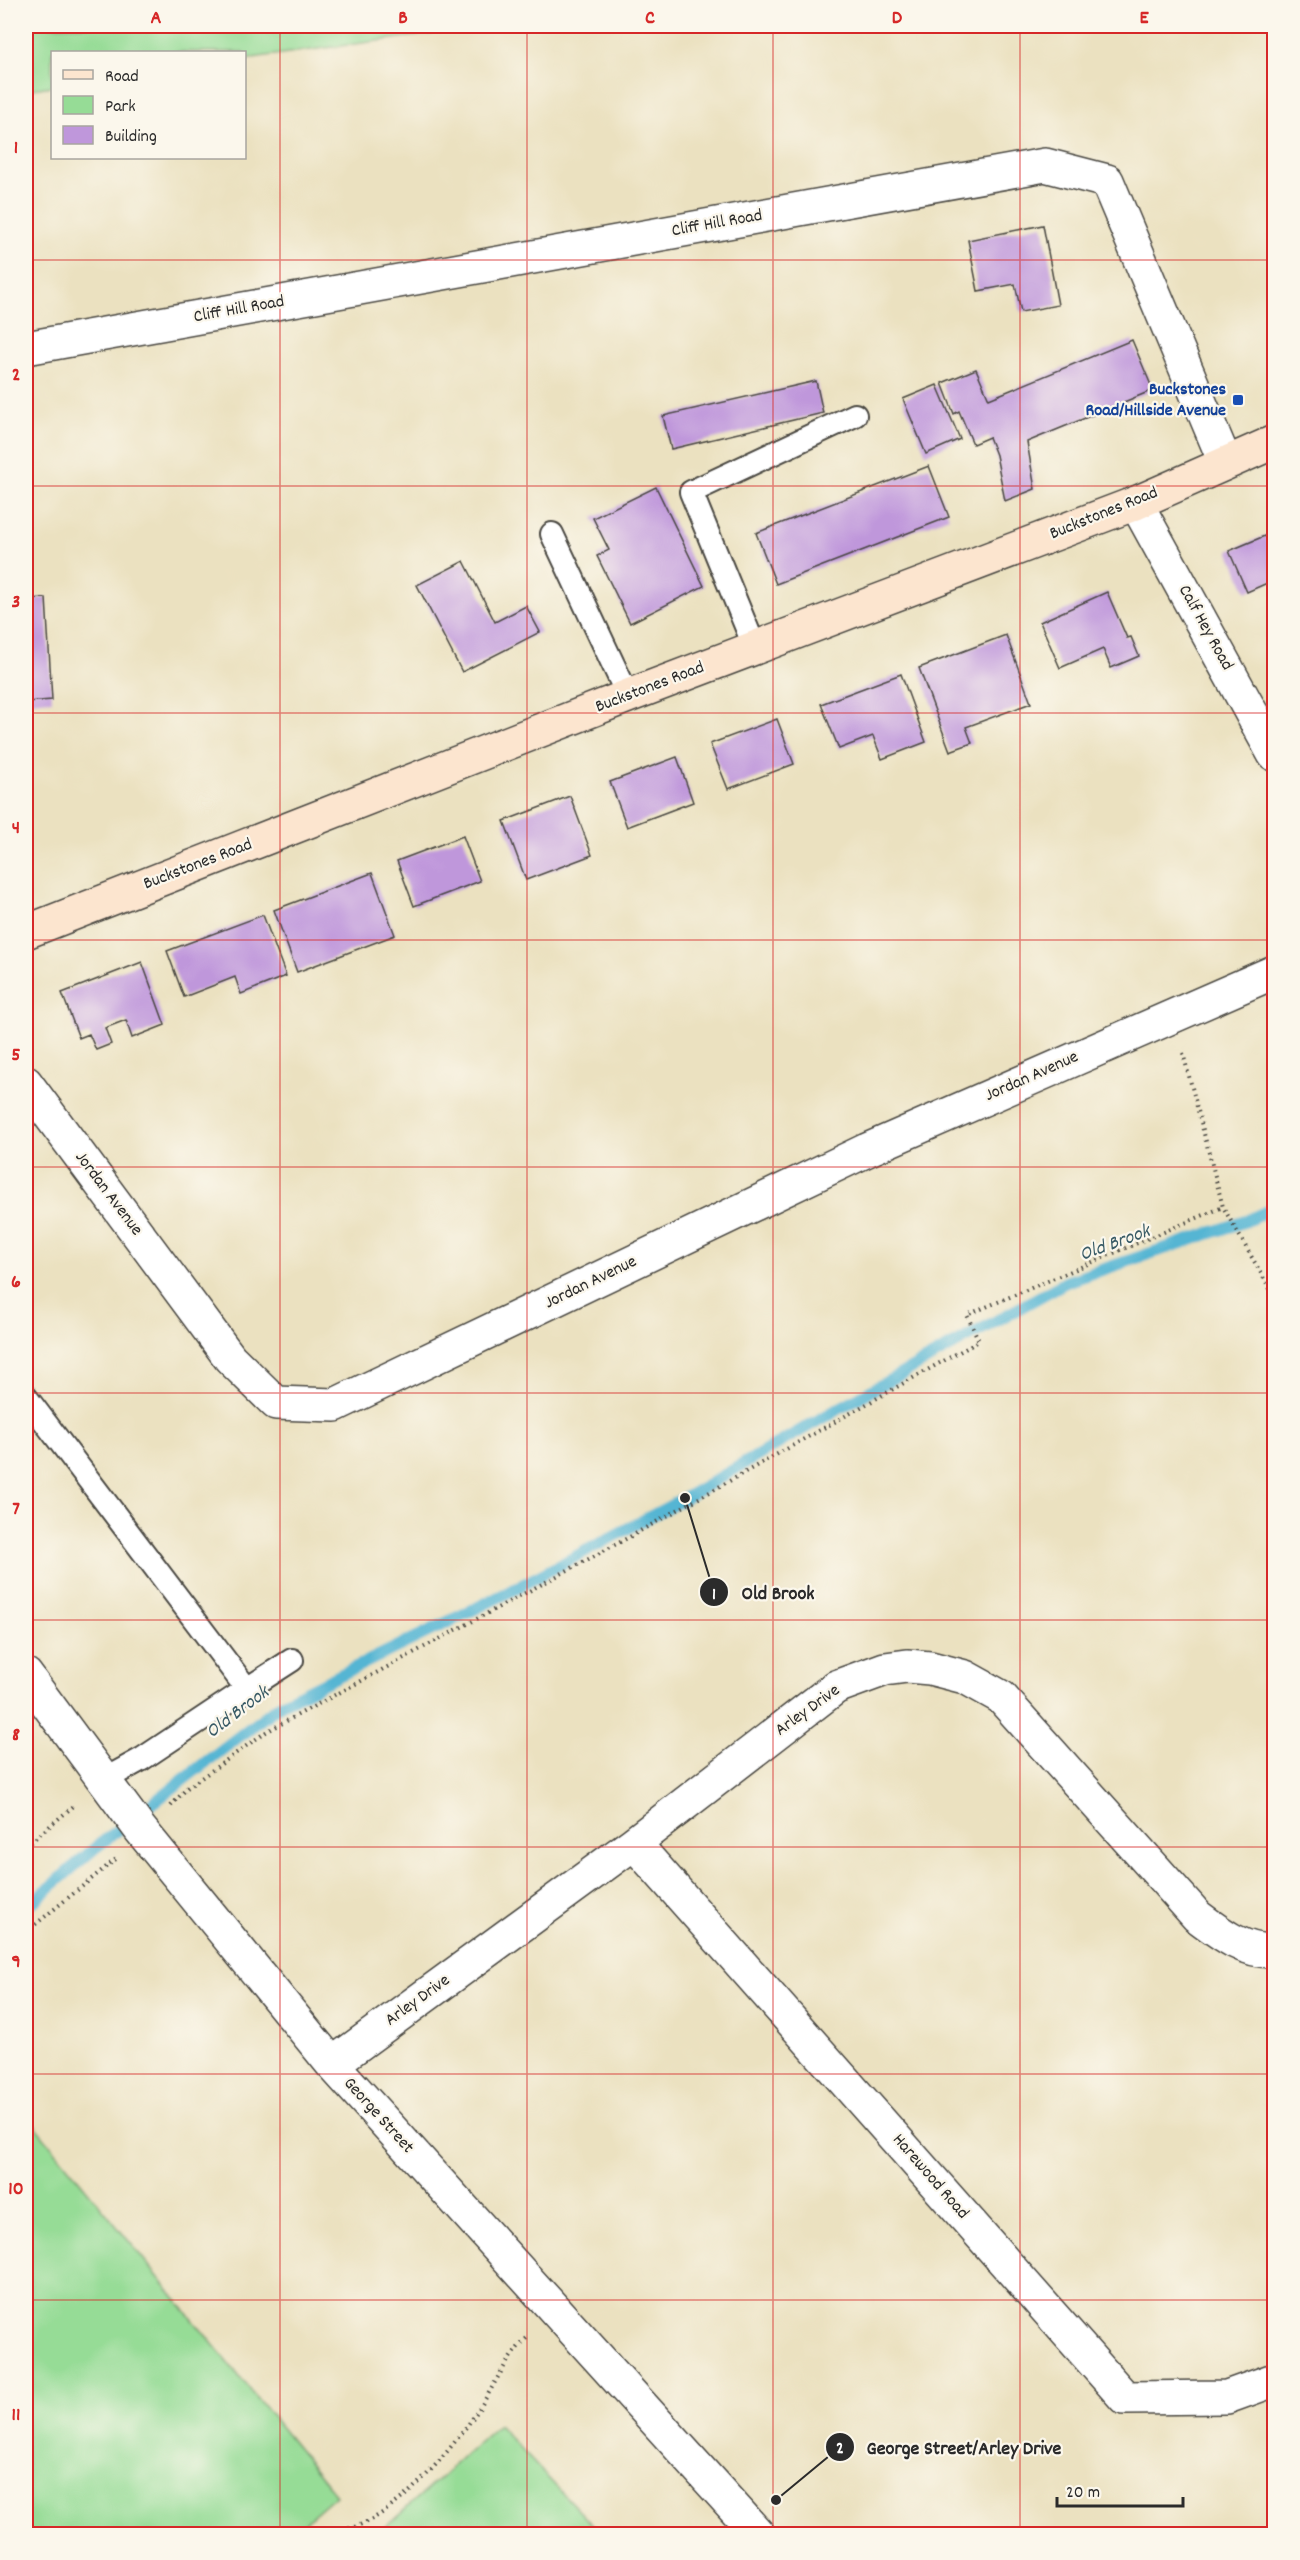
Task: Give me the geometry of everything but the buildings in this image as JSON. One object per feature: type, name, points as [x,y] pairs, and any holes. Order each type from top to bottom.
[{"type":"main road","name":"Buckstones Road","points":[[26,932],[628,696],[1136,503],[1275,442]]},
{"type":"street","name":"Cliff Hill Road","points":[[26,348],[1046,165],[1107,181],[1226,462]]},
{"type":"street","name":"Calf Hey Road","points":[[1136,503],[1275,754]]},
{"type":"street","name":"Jordan Avenue","points":[[29,1094],[230,1358],[276,1403],[335,1405],[867,1150],[1174,1014],[1275,972]]},
{"type":"street","name":"Arley Drive","points":[[332,2064],[634,1842],[836,1687],[885,1669],[907,1666],[930,1668],[965,1677],[1001,1697],[1197,1916],[1252,1950],[1275,1951]]},
{"type":"street","name":"George Street","points":[[26,1675],[143,1832],[332,2064],[758,2535]]},
{"type":"street","name":"Harewood Road","points":[[634,1842],[1125,2398],[1227,2397],[1275,2380]]},
{"type":"lane","points":[[755,648],[691,492],[855,415]]},
{"type":"lane","points":[[552,534],[628,696]]},
{"type":"lane","points":[[26,1397],[247,1689]]},
{"type":"lane","points":[[107,1785],[142,1759],[292,1660]]},
{"type":"path","points":[[1174,1014],[1223,1207],[1275,1296]]},
{"type":"path","points":[[26,1932],[143,1832],[187,1788],[266,1732],[624,1540],[980,1341],[967,1316],[1223,1207]]},
{"type":"path","points":[[26,1846],[107,1785]]},
{"type":"path","points":[[313,2535],[337,2532],[362,2525],[391,2507],[420,2482],[477,2413],[517,2346],[556,2312]]},
{"type":"green space","points":[[26,26],[488,26],[246,59],[246,51],[51,51],[51,86],[26,90]]},
{"type":"green space","points":[[26,2115],[336,2495],[291,2534],[26,2534]]},
{"type":"green space","points":[[498,2425],[601,2534],[378,2534]]},
{"type":"waterway","name":"Old Brook","points":[[26,1908],[95,1848],[281,1704],[509,1592],[685,1498],[822,1418],[1066,1282],[1246,1221],[1274,1208]]},
{"type":"place","name":"Buckstones Road/Hillside Avenue","points":[[1238,400]]},
{"type":"place","name":"Old Brook","points":[[685,1498]]},
{"type":"place","name":"George Street/Arley Drive","points":[[776,2500]]}]
